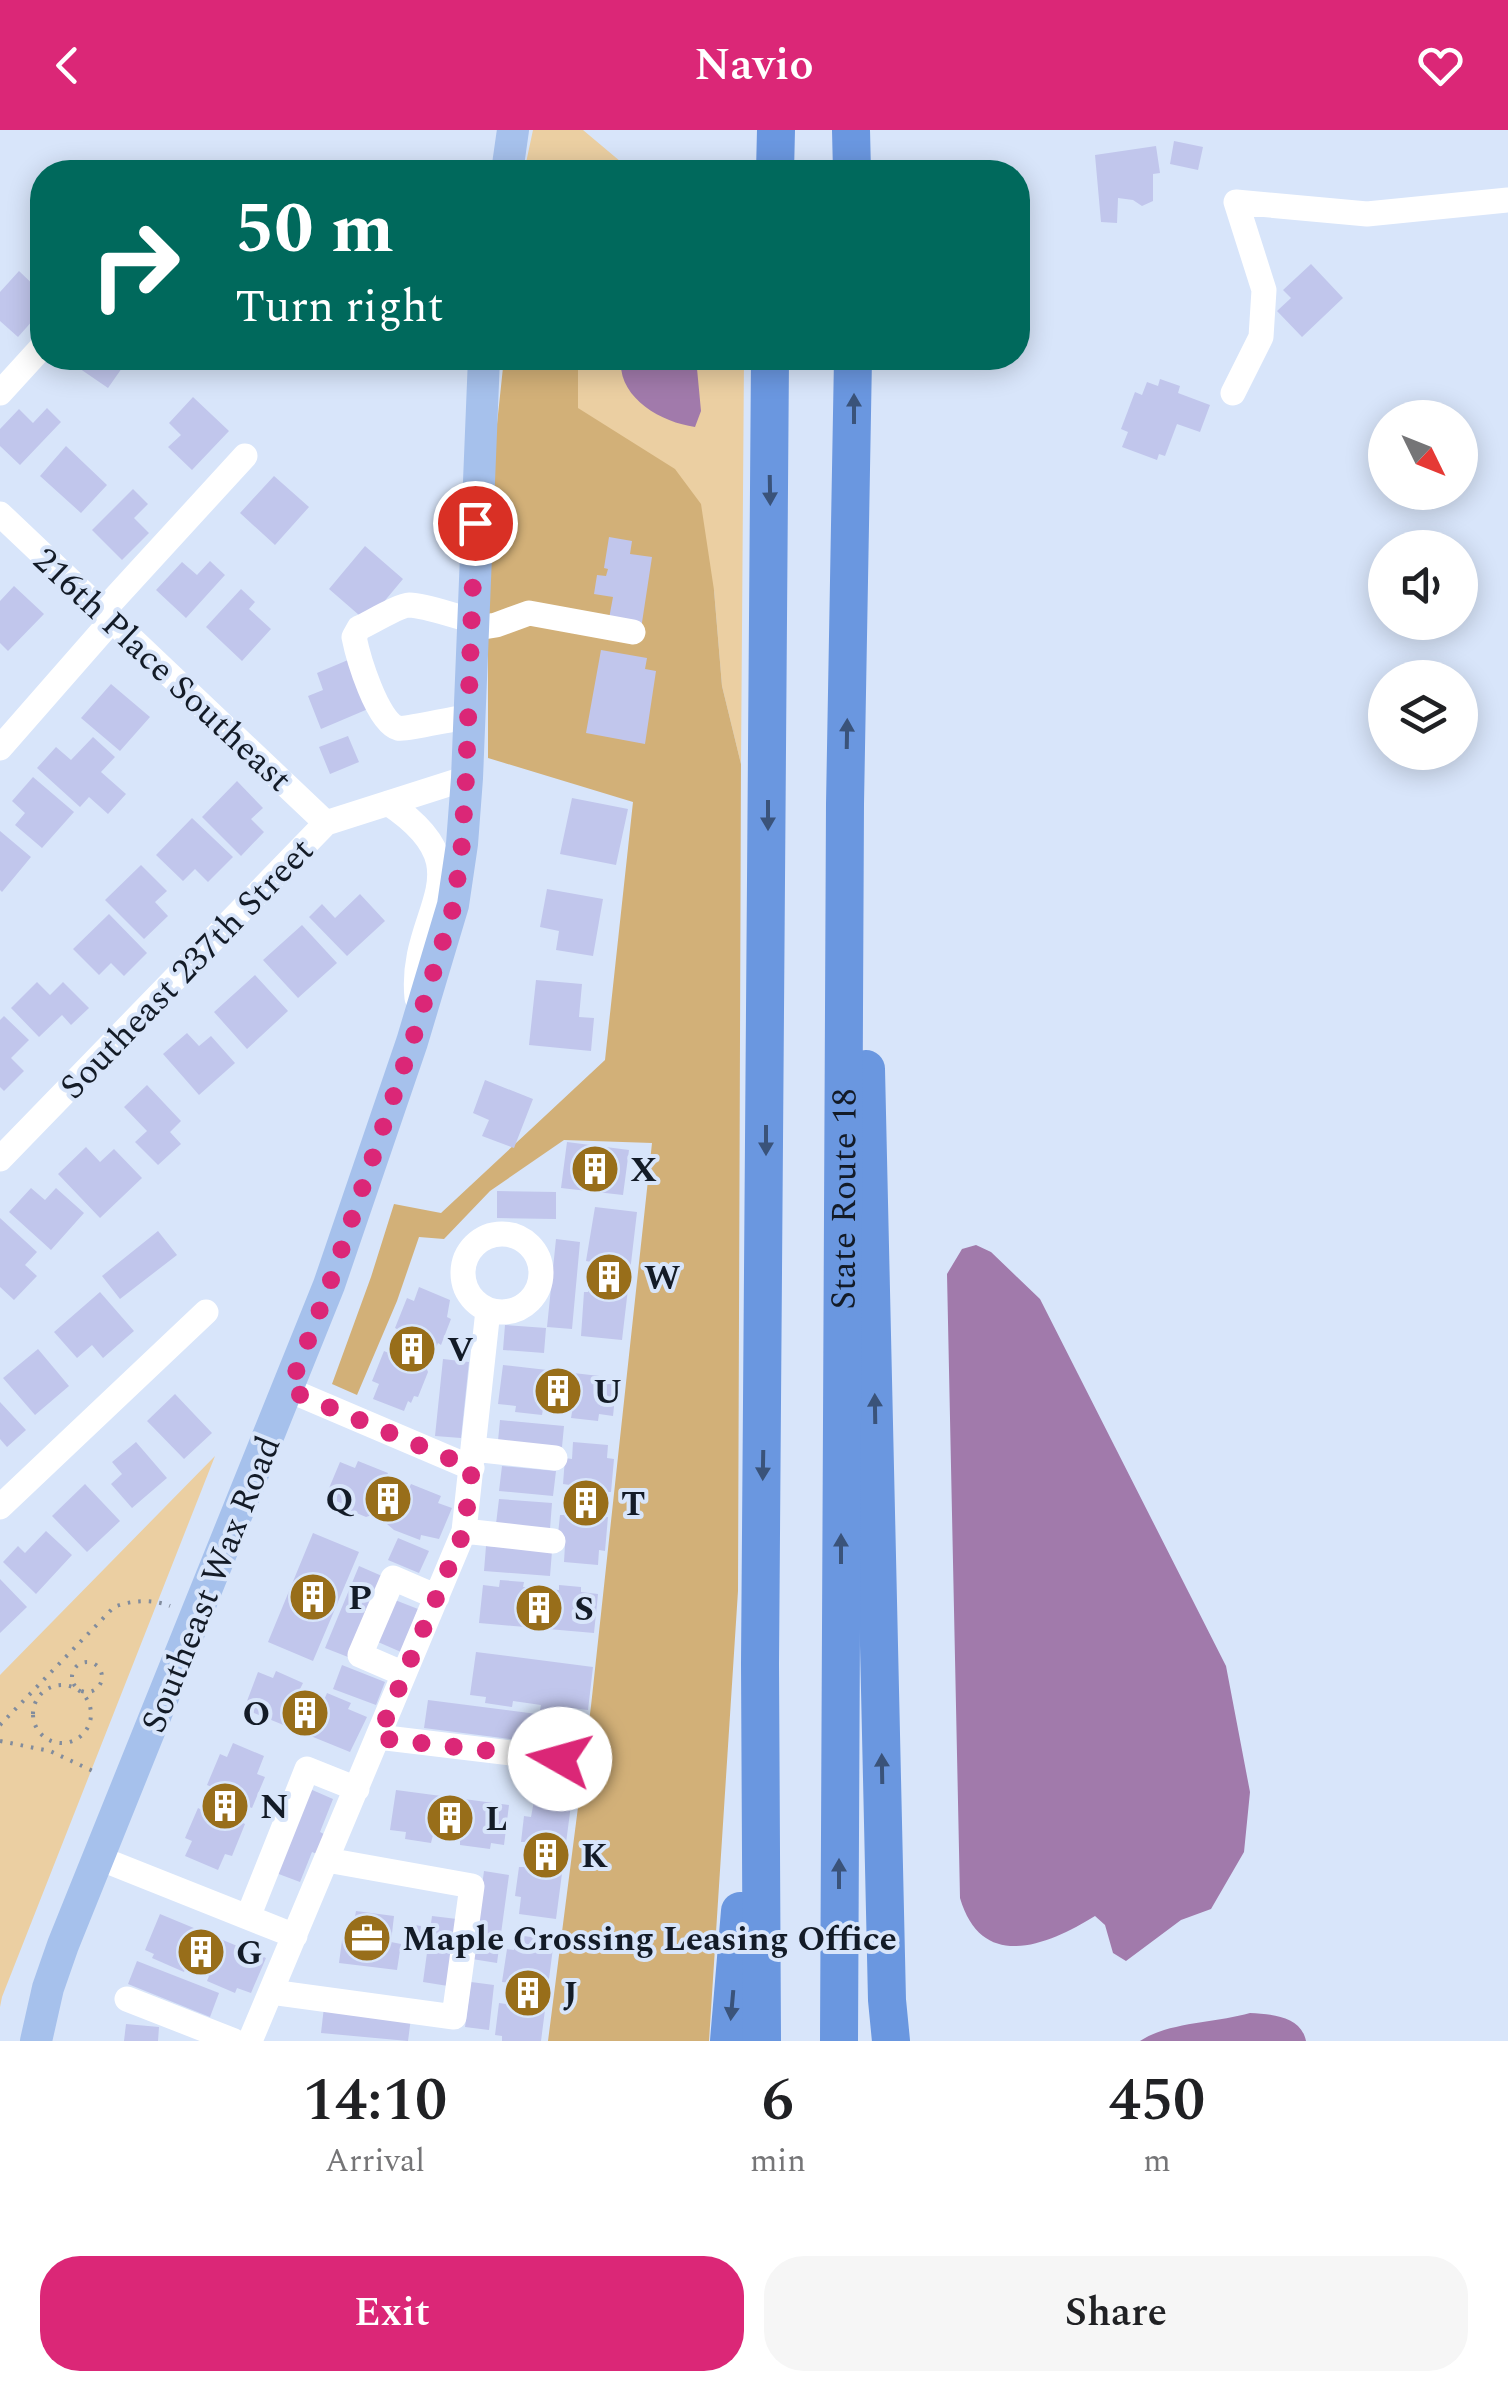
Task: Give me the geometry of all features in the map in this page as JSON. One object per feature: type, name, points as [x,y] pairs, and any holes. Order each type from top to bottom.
[{"type":"highway","points":[[775,160],[776,130]]},
{"type":"highway","points":[[852,130],[852,160]]},
{"type":"highway","points":[[762,2041],[760,1664],[770,370]]},
{"type":"highway","name":"State Route 18","points":[[838,2041],[846,804],[854,370]]},
{"type":"highway","points":[[846,804],[870,1114],[882,1795],[892,2041]]},
{"type":"highway","points":[[729,2041],[760,1664]]},
{"type":"main road","points":[[509,160],[513,130]]},
{"type":"main road","name":"Southeast Wax Road","points":[[36,2041],[48,1988],[329,1286],[454,905],[466,778],[483,370]]},
{"type":"street","points":[[1233,393],[1261,337],[1264,290],[1236,202],[1367,214],[1508,200]]},
{"type":"street","points":[[0,393],[30,360]]},
{"type":"street","points":[[0,748],[245,456]]},
{"type":"street","name":"216th Place Southeast","points":[[0,514],[326,823]]},
{"type":"street","points":[[468,717],[406,728],[393,725],[386,719],[365,675],[354,637],[359,628],[408,605],[472,624],[496,625],[529,613],[633,632]]},
{"type":"street","name":"Southeast 237th Street","points":[[0,1159],[326,823],[466,778]]},
{"type":"street","points":[[388,803],[428,836],[438,853],[440,877],[415,977],[419,1019]]},
{"type":"street","points":[[250,2041],[464,1531],[488,1310]]},
{"type":"street","points":[[0,1507],[206,1312]]},
{"type":"street","points":[[289,1390],[472,1459],[555,1458]]},
{"type":"street","points":[[464,1531],[553,1541]]},
{"type":"street","points":[[404,1674],[360,1655],[392,1578],[437,1597]]},
{"type":"street","points":[[378,1738],[560,1759]]},
{"type":"street","points":[[248,1917],[307,1769],[357,1789]]},
{"type":"street","points":[[99,1858],[296,1936]]},
{"type":"street","points":[[271,1992],[454,2016],[472,1886],[326,1860]]},
{"type":"street","points":[[128,1999],[234,2041]]},
{"type":"path","points":[[0,1725],[118,1604],[162,1603],[187,1614],[194,1622]]},
{"type":"path","points":[[80,1690],[58,1684],[48,1688],[33,1705],[36,1728],[53,1742],[65,1743],[84,1732],[91,1710],[80,1690],[72,1682],[74,1670],[83,1662],[95,1663],[102,1672],[101,1684],[92,1692],[80,1690]]},
{"type":"path","points":[[0,1740],[50,1750],[95,1772]]},
{"type":"path","points":[[50,1750],[53,1742]]},
{"type":"shaded area","points":[[533,130],[583,130],[619,160],[527,160]]},
{"type":"shaded area","points":[[503,370],[578,370],[578,408],[675,469],[701,504],[714,590],[722,686],[741,764],[738,1591],[709,2041],[548,2041],[591,1706],[652,1143],[564,1140],[490,1191],[444,1239],[419,1237],[357,1395],[332,1384],[394,1204],[441,1213],[605,1060],[633,802],[488,758],[488,509]]},
{"type":"shaded area","points":[[578,370],[744,370],[741,764],[722,686],[714,590],[577,408]]},
{"type":"shaded area","points":[[697,370],[701,411],[695,427],[668,420],[643,405],[626,385],[622,372]]},
{"type":"shaded area","points":[[976,1245],[991,1252],[1040,1299],[1226,1666],[1250,1792],[1244,1852],[1211,1909],[1181,1920],[1126,1961],[1113,1953],[1105,1925],[1095,1916],[1037,1943],[1000,1944],[984,1937],[970,1921],[960,1898],[947,1274],[962,1249]]},
{"type":"shaded area","points":[[215,1456],[2,1997],[0,2007],[0,1675]]},
{"type":"shaded area","points":[[1250,2013],[1292,2021],[1306,2041],[1140,2041],[1178,2026]]},
{"type":"building","points":[[1174,141],[1203,147],[1198,170],[1170,164]]},
{"type":"building","points":[[1156,146],[1160,173],[1153,174],[1153,201],[1142,206],[1118,198],[1117,223],[1101,222],[1095,155]]},
{"type":"building","points":[[1311,264],[1343,298],[1302,337],[1277,311],[1291,298],[1283,290]]},
{"type":"building","points":[[19,271],[30,282],[30,324],[18,337],[0,321],[0,292]]},
{"type":"building","points":[[82,370],[121,370],[108,388]]},
{"type":"building","points":[[1160,379],[1180,386],[1178,393],[1210,405],[1200,432],[1177,424],[1165,456],[1159,454],[1157,460],[1122,447],[1128,432],[1121,429],[1135,392],[1142,395],[1147,382],[1158,386]]},
{"type":"building","points":[[193,397],[229,431],[192,470],[168,447],[181,435],[169,423]]},
{"type":"building","points":[[47,408],[61,422],[20,465],[0,446],[0,429],[19,409],[33,423]]},
{"type":"building","points":[[66,446],[107,485],[81,513],[40,476]]},
{"type":"building","points":[[274,476],[309,507],[275,545],[240,513]]},
{"type":"building","points":[[133,489],[148,504],[134,518],[149,533],[122,560],[92,530]]},
{"type":"building","points":[[609,537],[632,541],[630,554],[652,557],[641,629],[608,624],[613,597],[594,594],[597,575],[606,576],[608,569],[604,568]]},
{"type":"building","points":[[365,546],[403,579],[367,622],[329,589]]},
{"type":"building","points":[[210,561],[225,575],[186,618],[156,590],[182,562],[197,575]]},
{"type":"building","points":[[14,586],[44,614],[8,651],[0,643],[0,601]]},
{"type":"building","points":[[241,589],[255,602],[249,609],[271,629],[242,661],[206,627]]},
{"type":"building","points":[[601,650],[647,658],[645,669],[656,671],[645,744],[586,733]]},
{"type":"building","points":[[348,660],[368,709],[321,729],[308,696],[323,690],[317,673]]},
{"type":"building","points":[[111,684],[150,717],[120,751],[81,718]]},
{"type":"building","points":[[348,736],[359,762],[330,774],[319,747]]},
{"type":"building","points":[[93,737],[115,757],[101,772],[126,794],[108,814],[89,797],[80,807],[37,768],[56,747],[71,760]]},
{"type":"building","points":[[33,777],[74,812],[42,848],[15,825],[25,813],[12,801]]},
{"type":"building","points":[[237,781],[263,808],[251,819],[264,832],[241,856],[202,817]]},
{"type":"building","points":[[572,798],[628,809],[616,865],[560,854]]},
{"type":"building","points":[[192,818],[233,857],[208,882],[195,869],[183,881],[156,855]]},
{"type":"building","points":[[0,831],[31,857],[2,892],[0,890]]},
{"type":"building","points":[[141,865],[167,891],[155,902],[168,916],[144,939],[105,900]]},
{"type":"building","points":[[547,889],[603,899],[593,956],[556,950],[559,931],[540,927]]},
{"type":"building","points":[[360,894],[385,921],[347,956],[309,917],[322,904],[335,918]]},
{"type":"building","points":[[109,914],[147,953],[124,976],[111,963],[99,975],[73,949]]},
{"type":"building","points":[[302,925],[337,963],[298,998],[263,960]]},
{"type":"building","points":[[255,975],[288,1011],[247,1049],[214,1012]]},
{"type":"building","points":[[536,980],[582,984],[579,1017],[594,1018],[591,1051],[529,1045]]},
{"type":"building","points":[[37,982],[50,995],[63,982],[89,1008],[71,1025],[62,1015],[39,1037],[11,1008]]},
{"type":"building","points":[[4,1016],[29,1040],[11,1058],[24,1071],[4,1091],[0,1087],[0,1020]]},
{"type":"building","points":[[187,1033],[199,1046],[211,1036],[235,1063],[199,1095],[163,1054]]},
{"type":"building","points":[[485,1080],[533,1099],[514,1148],[482,1136],[489,1120],[473,1113]]},
{"type":"building","points":[[147,1085],[181,1121],[170,1132],[181,1144],[158,1165],[135,1142],[147,1131],[124,1107]]},
{"type":"building","name":"X","points":[[567,1142],[629,1150],[623,1195],[561,1188]]},
{"type":"building","points":[[86,1147],[100,1162],[114,1149],[142,1178],[100,1218],[58,1174]]},
{"type":"building","points":[[31,1188],[45,1200],[56,1188],[84,1213],[51,1250],[9,1212]]},
{"type":"building","points":[[497,1191],[556,1192],[556,1219],[497,1218]]},
{"type":"building","name":"W","points":[[595,1207],[637,1212],[622,1340],[581,1336],[591,1262],[586,1261]]},
{"type":"building","points":[[0,1218],[37,1252],[25,1265],[37,1276],[14,1300],[0,1287]]},
{"type":"building","points":[[158,1231],[177,1255],[120,1299],[102,1276]]},
{"type":"building","points":[[556,1239],[580,1242],[572,1329],[547,1327]]},
{"type":"building","name":"V","points":[[419,1287],[450,1300],[447,1317],[451,1319],[441,1345],[438,1343],[435,1350],[431,1348],[425,1364],[428,1372],[418,1397],[408,1401],[404,1411],[373,1399],[379,1384],[372,1381],[384,1351],[391,1354],[401,1331],[395,1328],[407,1298],[414,1301]]},
{"type":"building","points":[[100,1292],[134,1331],[103,1358],[92,1345],[77,1358],[54,1332]]},
{"type":"building","points":[[505,1325],[546,1328],[544,1353],[503,1350]]},
{"type":"building","points":[[38,1349],[69,1386],[35,1415],[3,1378]]},
{"type":"building","points":[[443,1359],[469,1362],[461,1438],[435,1436]]},
{"type":"building","name":"U","points":[[503,1365],[617,1378],[613,1416],[599,1414],[598,1421],[571,1418],[572,1412],[515,1412],[516,1406],[498,1404]]},
{"type":"building","points":[[175,1394],[212,1433],[184,1459],[147,1421]]},
{"type":"building","points":[[0,1402],[26,1430],[7,1447],[0,1439]]},
{"type":"building","points":[[500,1420],[564,1426],[562,1447],[498,1441]]},
{"type":"building","points":[[136,1442],[167,1478],[132,1508],[111,1484],[122,1474],[112,1462]]},
{"type":"building","name":"T","points":[[573,1442],[608,1445],[607,1458],[614,1459],[611,1492],[604,1492],[602,1517],[608,1517],[605,1551],[599,1550],[598,1565],[564,1562],[565,1545],[557,1544],[560,1515],[567,1515],[570,1485],[563,1484],[565,1458],[572,1459]]},
{"type":"building","name":"Q","points":[[358,1461],[388,1473],[385,1480],[408,1490],[411,1484],[441,1496],[438,1503],[452,1508],[439,1539],[421,1535],[420,1540],[394,1530],[388,1520],[375,1514],[366,1517],[342,1507],[337,1497],[327,1493],[340,1462],[355,1468]]},
{"type":"building","points":[[502,1466],[556,1471],[553,1496],[499,1491]]},
{"type":"building","points":[[85,1484],[120,1521],[87,1552],[52,1516]]},
{"type":"building","points":[[499,1499],[552,1503],[550,1529],[496,1524]]},
{"type":"building","points":[[46,1531],[72,1555],[36,1594],[3,1562],[18,1546],[25,1553]]},
{"type":"building","name":"P","points":[[313,1533],[359,1552],[313,1661],[268,1642]]},
{"type":"building","points":[[398,1538],[429,1551],[419,1573],[388,1560]]},
{"type":"building","points":[[486,1546],[552,1551],[550,1576],[484,1571]]},
{"type":"building","points":[[359,1566],[382,1576],[348,1657],[325,1648]]},
{"type":"building","points":[[0,1579],[27,1607],[0,1633]]},
{"type":"building","name":"S","points":[[500,1580],[524,1582],[523,1587],[581,1587],[581,1592],[598,1594],[594,1633],[479,1623],[483,1585],[499,1587]]},
{"type":"building","points":[[395,1600],[418,1609],[401,1652],[378,1642]]},
{"type":"building","points":[[476,1652],[593,1667],[588,1710],[571,1708],[570,1714],[513,1701],[512,1707],[485,1703],[486,1697],[470,1695]]},
{"type":"building","points":[[342,1665],[385,1682],[376,1705],[333,1689]]},
{"type":"building","name":"O","points":[[276,1671],[303,1683],[300,1689],[324,1700],[327,1693],[351,1703],[348,1709],[367,1717],[350,1752],[244,1709],[258,1672],[273,1678]]},
{"type":"building","points":[[428,1700],[568,1718],[565,1746],[424,1728]]},
{"type":"building","name":"N","points":[[233,1743],[264,1756],[257,1774],[265,1777],[252,1808],[244,1805],[237,1820],[245,1824],[232,1856],[225,1854],[218,1870],[185,1856],[192,1841],[185,1838],[198,1808],[204,1811],[214,1788],[207,1785],[220,1754],[227,1757]]},
{"type":"building","points":[[310,1789],[333,1799],[320,1832],[326,1835],[317,1854],[312,1852],[300,1882],[276,1873]]},
{"type":"building","name":"L","points":[[396,1790],[509,1805],[504,1845],[491,1843],[490,1849],[460,1845],[460,1839],[433,1835],[431,1843],[405,1839],[406,1832],[390,1830]]},
{"type":"building","name":"K","points":[[534,1801],[571,1805],[556,1919],[519,1914],[521,1897],[515,1896],[528,1842],[521,1842],[524,1816],[531,1817]]},
{"type":"building","points":[[484,1871],[509,1875],[497,1963],[472,1959]]},
{"type":"building","name":"Maple Crossing Leasing Office","points":[[356,1911],[394,1916],[391,1942],[401,1944],[397,1970],[339,1963],[343,1933],[352,1934]]},
{"type":"building","name":"G","points":[[160,1914],[266,1958],[251,1993],[237,1988],[235,1993],[207,1981],[209,1976],[186,1967],[184,1972],[152,1958],[154,1954],[145,1950]]},
{"type":"building","points":[[432,1916],[457,1919],[448,1986],[423,1982]]},
{"type":"building","points":[[408,1924],[421,1926],[418,1948],[405,1946]]},
{"type":"building","name":"J","points":[[516,1935],[554,1940],[541,2041],[502,2041],[502,2036],[495,2035],[499,2003],[506,2004],[510,1983],[502,1982],[507,1949],[514,1950]]},
{"type":"building","points":[[137,1961],[219,1993],[210,2017],[128,1984]]},
{"type":"building","points":[[471,1982],[494,1985],[489,2030],[465,2027]]},
{"type":"building","points":[[324,2007],[411,2018],[408,2041],[321,2033]]},
{"type":"building","points":[[126,2024],[159,2027],[158,2041],[124,2041]]},
{"type":"place","name":"X","points":[[595,1169]]},
{"type":"place","name":"W","points":[[609,1277]]},
{"type":"place","name":"V","points":[[412,1349]]},
{"type":"place","name":"U","points":[[558,1391]]},
{"type":"place","name":"Q","points":[[388,1499]]},
{"type":"place","name":"T","points":[[586,1503]]},
{"type":"place","name":"P","points":[[313,1597]]},
{"type":"place","name":"S","points":[[539,1608]]},
{"type":"place","name":"O","points":[[305,1713]]},
{"type":"place","name":"N","points":[[225,1806]]},
{"type":"place","name":"L","points":[[450,1818]]},
{"type":"place","name":"K","points":[[546,1855]]},
{"type":"place","name":"Maple Crossing Leasing Office","points":[[367,1938]]},
{"type":"place","name":"G","points":[[201,1952]]},
{"type":"place","name":"J","points":[[528,1993]]},
{"type":"route","points":[[475,523],[466,778],[454,905],[329,1286],[289,1390],[472,1468],[464,1531],[378,1738],[560,1759]]}]
